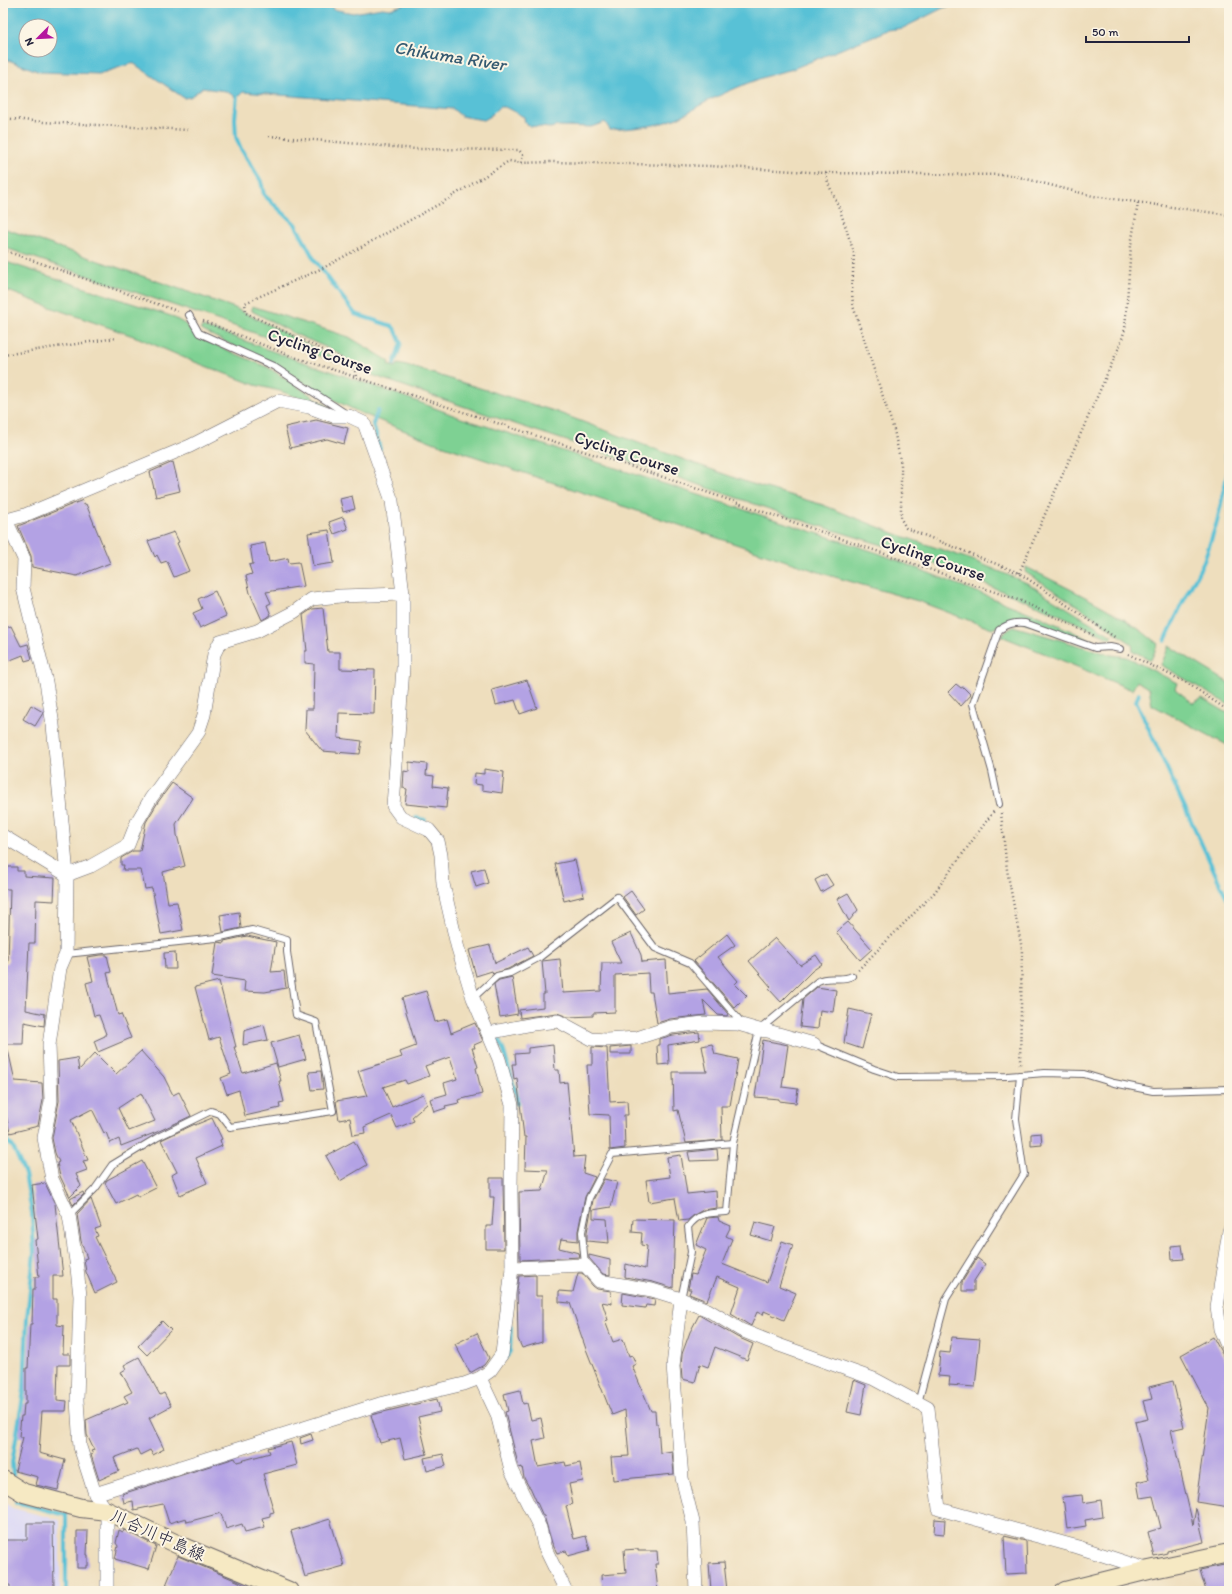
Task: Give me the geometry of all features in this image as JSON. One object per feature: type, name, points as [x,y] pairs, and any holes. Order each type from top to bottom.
[{"type":"main road","name":"川合川中島線","points":[[3,1480],[24,1493],[81,1508],[107,1511],[183,1547],[289,1591]]},
{"type":"main road","points":[[1065,1591],[1149,1570],[1229,1553]]},
{"type":"street","points":[[95,1494],[372,1407],[464,1384],[480,1378],[490,1371],[502,1354],[512,1268],[512,1105],[499,1059],[473,998],[457,945],[443,884],[441,855],[438,841],[429,830],[401,817],[393,806],[402,668],[403,594],[392,501],[364,423],[349,416],[333,416],[309,407],[278,401],[190,446],[25,516],[4,520],[24,559],[23,588],[46,682],[53,725],[67,875],[66,954],[60,968],[49,1045],[51,1101],[44,1138],[52,1179],[68,1215],[77,1268],[80,1296],[77,1400],[80,1447],[95,1494],[107,1511],[107,1591]]},
{"type":"street","points":[[67,875],[91,866],[128,845],[137,822],[151,798],[198,733],[204,715],[214,654],[220,642],[257,631],[294,612],[312,599],[340,596],[403,594]]},
{"type":"street","points":[[3,836],[67,875]]},
{"type":"street","points":[[488,1033],[558,1021],[591,1040],[637,1038],[672,1027],[703,1023],[744,1026],[814,1044]]},
{"type":"street","points":[[1229,1231],[1217,1308],[1220,1329],[1229,1350]]},
{"type":"street","points":[[512,1268],[584,1265],[599,1281],[652,1290],[681,1299],[708,1310],[741,1330],[874,1378],[928,1408],[939,1509],[1078,1548],[1149,1570]]},
{"type":"street","points":[[681,1299],[673,1366],[682,1478],[693,1522],[696,1591]]},
{"type":"street","points":[[480,1378],[497,1414],[511,1470],[540,1528],[544,1546],[566,1591]]},
{"type":"lane","points":[[189,315],[198,333],[273,366],[349,416]]},
{"type":"lane","points":[[999,804],[992,771],[973,704],[999,630],[1007,624],[1015,622],[1025,623],[1095,648],[1110,647],[1120,649]]},
{"type":"lane","points":[[473,998],[497,976],[510,973],[540,958],[617,897],[656,948],[690,963],[744,1026]]},
{"type":"lane","points":[[66,954],[216,938],[252,930],[287,940],[287,952],[296,1015],[316,1022],[333,1111],[230,1127],[220,1114],[211,1112],[158,1137],[112,1166],[95,1189],[68,1215]]},
{"type":"lane","points":[[681,1299],[691,1252],[688,1227],[695,1218],[710,1212],[726,1212],[733,1143],[759,1030],[818,981],[824,978],[847,979],[852,976]]},
{"type":"lane","points":[[814,1044],[874,1069],[898,1077],[1020,1075],[1045,1073],[1084,1074],[1153,1092],[1229,1090]]},
{"type":"lane","points":[[918,1403],[946,1299],[1024,1174],[1016,1119],[1020,1075]]},
{"type":"lane","points":[[584,1265],[582,1232],[589,1198],[612,1154],[733,1143]]},
{"type":"path","points":[[3,118],[43,122],[188,130]]},
{"type":"path","points":[[269,136],[416,149],[519,150],[523,155],[521,163]]},
{"type":"path","points":[[356,376],[355,370],[340,358],[246,313],[245,303],[325,267],[443,202],[509,162],[711,166],[826,173],[1011,175],[1070,191],[1138,203],[1229,215]]},
{"type":"path","points":[[826,173],[828,183],[840,210],[854,253],[852,292],[853,306],[894,430],[901,464],[901,520],[906,528],[1019,573],[1120,640],[1120,649],[1187,683],[1229,710]]},
{"type":"path","points":[[1019,573],[1120,345],[1125,329],[1131,245],[1138,203]]},
{"type":"path","name":"Cycling Course","points":[[3,250],[189,315],[291,356],[660,476],[1021,601],[1095,636]]},
{"type":"path","points":[[3,355],[116,338]]},
{"type":"path","points":[[852,976],[934,893],[999,804]]},
{"type":"path","points":[[999,804],[1007,870],[1022,949],[1020,1075]]},
{"type":"shaded area","points":[[3,1500],[12,1508],[60,1520],[60,1591],[3,1591]]},
{"type":"green space","points":[[3,228],[235,308],[337,359],[336,362],[3,247]]},
{"type":"green space","points":[[3,261],[171,316],[185,324],[197,337],[269,368],[335,411],[280,391],[255,385],[187,359],[139,338],[3,289]]},
{"type":"green space","points":[[252,306],[349,337],[389,361],[388,365],[395,367],[398,364],[415,368],[554,411],[749,483],[823,505],[896,534],[972,560],[1027,583],[1112,636],[1111,639],[1060,615],[909,553],[810,523],[363,372],[337,352],[295,334],[252,311]]},
{"type":"green space","points":[[202,327],[226,334],[461,418],[878,553],[1043,618],[1093,641],[1092,645],[1018,620],[1007,622],[992,629],[918,601],[828,575],[435,443],[361,413],[322,394],[283,370],[205,332],[200,329]]},
{"type":"green space","points":[[1026,567],[1111,611],[1143,632],[1158,644],[1151,660],[1133,651],[1132,644],[1081,608],[1025,572]]},
{"type":"green space","points":[[1013,626],[1111,655],[1127,657],[1177,683],[1175,689],[1193,703],[1202,698],[1229,714],[1229,746],[1152,705],[1149,689],[1137,681],[1132,690],[1001,636]]},
{"type":"green space","points":[[1169,646],[1229,683],[1229,705],[1161,665]]},
{"type":"water","name":"Chikuma River","points":[[3,3],[335,3],[332,9],[353,13],[382,8],[390,9],[408,3],[962,3],[943,8],[903,28],[888,30],[790,70],[769,75],[747,83],[715,97],[669,121],[644,127],[610,130],[605,122],[591,127],[559,126],[550,128],[530,126],[525,123],[524,117],[505,107],[499,107],[490,116],[483,120],[461,116],[453,109],[243,92],[237,98],[226,91],[202,88],[190,97],[184,98],[133,63],[99,74],[40,72],[3,58]]},
{"type":"building","points":[[316,420],[348,428],[344,444],[327,439],[290,448],[285,427]]},
{"type":"building","points":[[173,462],[180,491],[156,497],[150,472]]},
{"type":"building","points":[[352,496],[355,509],[343,512],[340,499]]},
{"type":"building","points":[[83,500],[110,563],[77,576],[32,567],[31,556],[18,526]]},
{"type":"building","points":[[343,517],[348,529],[334,534],[329,522]]},
{"type":"building","points":[[329,530],[334,563],[313,566],[308,533]]},
{"type":"building","points":[[174,532],[189,571],[174,577],[167,561],[161,563],[157,555],[155,557],[148,541]]},
{"type":"building","points":[[265,543],[269,562],[288,558],[289,563],[299,562],[304,586],[266,592],[271,603],[267,605],[271,615],[262,620],[250,593],[246,576],[252,574],[249,565],[253,564],[250,546]]},
{"type":"building","points":[[215,591],[226,616],[200,628],[193,613],[202,609],[198,599]]},
{"type":"building","points":[[323,608],[328,652],[340,652],[340,669],[375,670],[374,714],[339,713],[338,738],[362,741],[360,754],[322,751],[305,730],[306,709],[313,709],[314,664],[305,663],[305,651],[307,651],[303,615],[312,609]]},
{"type":"building","points":[[11,626],[21,646],[28,644],[32,659],[25,661],[23,655],[3,663],[3,629]]},
{"type":"building","points":[[527,680],[537,708],[520,714],[515,700],[496,705],[492,690]]},
{"type":"building","points":[[956,684],[961,688],[963,687],[971,695],[961,706],[948,692]]},
{"type":"building","points":[[31,705],[43,712],[35,726],[23,719]]},
{"type":"building","points":[[409,762],[427,764],[426,775],[434,776],[433,786],[448,788],[446,808],[405,804],[407,789],[403,788],[404,771],[409,772]]},
{"type":"building","points":[[484,769],[504,772],[502,793],[482,790],[482,785],[474,784],[475,773],[484,774]]},
{"type":"building","points":[[172,783],[193,798],[176,824],[177,835],[185,866],[163,872],[168,903],[177,902],[183,930],[161,934],[152,888],[145,889],[141,870],[123,870],[124,865],[121,865],[121,858],[133,851],[140,851],[146,822]]},
{"type":"building","points":[[575,860],[584,896],[564,901],[555,864]]},
{"type":"building","points":[[3,867],[17,867],[17,871],[24,871],[24,876],[55,878],[54,901],[36,900],[35,943],[29,943],[26,1010],[45,1014],[44,1026],[24,1022],[23,1044],[3,1044],[4,963],[8,963],[10,889],[3,889]]},
{"type":"building","points":[[484,868],[488,883],[476,887],[471,871]]},
{"type":"building","points":[[826,874],[833,885],[821,892],[815,880]]},
{"type":"building","points":[[631,891],[644,909],[636,915],[623,897]]},
{"type":"building","points":[[848,893],[858,910],[849,921],[837,899]]},
{"type":"building","points":[[239,912],[241,928],[223,932],[220,915]]},
{"type":"building","points":[[848,922],[872,949],[860,960],[836,932]]},
{"type":"building","points":[[631,933],[641,955],[642,962],[666,960],[668,993],[707,989],[728,1014],[727,1016],[718,1015],[703,1000],[706,1015],[670,1019],[657,1023],[652,992],[649,992],[648,973],[615,975],[615,1012],[593,1013],[593,1016],[568,1017],[557,1013],[520,1018],[519,1010],[543,1007],[543,994],[545,994],[542,961],[560,959],[563,993],[601,991],[602,963],[621,963],[611,942]]},
{"type":"building","points":[[727,934],[735,945],[718,957],[738,981],[735,984],[747,996],[735,1008],[694,961]]},
{"type":"building","points":[[247,936],[276,942],[271,972],[284,971],[286,988],[265,992],[244,991],[245,981],[212,976],[217,942],[224,943],[224,941]]},
{"type":"building","points":[[775,938],[800,965],[816,955],[822,964],[812,971],[781,1002],[769,989],[771,987],[749,961]]},
{"type":"building","points":[[490,945],[495,963],[528,947],[533,956],[508,969],[493,974],[492,971],[476,976],[469,950]]},
{"type":"building","points":[[175,952],[176,969],[165,969],[164,953]]},
{"type":"building","points":[[107,955],[111,972],[107,973],[118,1015],[121,1014],[131,1038],[98,1052],[94,1041],[105,1036],[106,1034],[99,1015],[94,1016],[86,983],[93,981],[87,957]]},
{"type":"building","points":[[512,977],[518,1014],[500,1017],[494,984],[499,980]]},
{"type":"building","points":[[219,981],[236,1047],[234,1047],[242,1071],[243,1073],[276,1063],[281,1081],[279,1081],[284,1102],[279,1103],[280,1108],[245,1116],[239,1090],[227,1094],[221,1078],[231,1074],[219,1037],[209,1040],[195,987]]},
{"type":"building","points":[[817,987],[836,990],[833,1012],[820,1010],[818,1029],[800,1027],[803,999]]},
{"type":"building","points":[[426,991],[435,1022],[447,1019],[451,1033],[475,1023],[483,1041],[474,1045],[475,1048],[472,1048],[478,1067],[476,1068],[482,1094],[458,1100],[459,1103],[445,1106],[446,1108],[434,1112],[430,1099],[447,1094],[444,1083],[457,1079],[450,1057],[425,1066],[429,1076],[407,1084],[405,1080],[383,1087],[392,1107],[423,1094],[427,1104],[412,1117],[414,1121],[397,1128],[391,1115],[364,1127],[365,1133],[353,1135],[350,1118],[339,1120],[336,1101],[367,1096],[358,1071],[402,1057],[400,1052],[416,1046],[402,998]]},
{"type":"building","points":[[849,1009],[871,1014],[862,1049],[844,1043]]},
{"type":"building","points":[[264,1025],[268,1040],[243,1045],[244,1031]]},
{"type":"building","points":[[699,1032],[700,1040],[668,1045],[669,1064],[658,1065],[657,1045],[659,1045],[659,1039],[673,1035]]},
{"type":"building","points":[[299,1035],[306,1059],[278,1067],[271,1043]]},
{"type":"building","points":[[763,1040],[788,1045],[782,1087],[798,1089],[796,1103],[779,1101],[779,1099],[755,1097]]},
{"type":"building","points":[[712,1044],[715,1054],[738,1059],[730,1106],[721,1106],[722,1140],[686,1143],[678,1110],[674,1111],[673,1072],[707,1072],[702,1046]]},
{"type":"building","points":[[553,1045],[555,1070],[559,1070],[560,1083],[567,1082],[574,1157],[585,1156],[583,1173],[595,1177],[585,1197],[578,1231],[578,1241],[561,1239],[559,1248],[579,1253],[580,1257],[520,1260],[519,1192],[542,1191],[548,1170],[525,1169],[526,1137],[524,1137],[517,1078],[514,1079],[512,1064],[516,1064],[515,1054],[528,1053],[528,1048]]},
{"type":"building","points":[[631,1046],[631,1054],[610,1054],[610,1048]]},
{"type":"building","points":[[592,1047],[607,1048],[610,1102],[627,1101],[628,1115],[624,1115],[625,1148],[610,1150],[609,1115],[590,1114],[587,1065],[592,1065]]},
{"type":"building","points":[[3,1050],[8,1050],[15,1081],[42,1083],[43,1100],[38,1126],[10,1133],[5,1110],[3,1110]]},
{"type":"building","points":[[141,1051],[164,1077],[173,1095],[179,1092],[191,1116],[157,1132],[121,1146],[119,1139],[110,1143],[106,1132],[104,1133],[92,1109],[71,1120],[88,1160],[83,1161],[87,1170],[76,1174],[81,1186],[70,1197],[60,1176],[57,1163],[59,1162],[55,1153],[52,1138],[59,1101],[58,1061],[77,1058],[79,1070],[95,1053],[116,1074]],"holes":[[[141,1093],[155,1121],[129,1131],[118,1108]]]},
{"type":"building","points":[[321,1071],[323,1089],[312,1090],[309,1072]]},
{"type":"building","points":[[212,1118],[222,1139],[220,1140],[222,1146],[196,1158],[207,1183],[180,1195],[172,1175],[177,1172],[161,1140],[195,1124]]},
{"type":"building","points":[[1041,1133],[1042,1145],[1031,1146],[1031,1134]]},
{"type":"building","points":[[354,1141],[367,1165],[340,1181],[326,1156]]},
{"type":"building","points":[[717,1149],[718,1160],[690,1161],[688,1152]]},
{"type":"building","points":[[681,1155],[687,1194],[716,1191],[717,1208],[703,1210],[688,1220],[679,1221],[675,1198],[649,1202],[646,1180],[670,1177],[667,1157]]},
{"type":"building","points":[[142,1161],[156,1188],[138,1197],[136,1194],[116,1204],[105,1183],[107,1180]]},
{"type":"building","points":[[490,1178],[503,1178],[504,1249],[486,1249],[486,1226],[492,1226],[494,1197],[490,1197]]},
{"type":"building","points":[[604,1179],[617,1182],[611,1207],[593,1210],[593,1218],[607,1219],[609,1243],[587,1241],[587,1232],[593,1200]]},
{"type":"building","points":[[45,1183],[55,1204],[63,1276],[53,1276],[53,1299],[57,1299],[57,1325],[64,1326],[63,1354],[70,1354],[70,1365],[58,1365],[57,1400],[67,1401],[66,1411],[42,1411],[39,1453],[65,1460],[58,1490],[36,1485],[38,1477],[15,1471],[23,1437],[19,1437],[21,1416],[23,1416],[24,1404],[26,1404],[26,1368],[28,1368],[30,1324],[32,1324],[33,1289],[35,1289],[35,1277],[39,1277],[35,1240],[38,1239],[32,1185]]},
{"type":"building","points":[[83,1192],[84,1194],[73,1205],[70,1199]]},
{"type":"building","points":[[91,1199],[101,1227],[95,1229],[98,1236],[95,1237],[117,1282],[95,1293],[86,1272],[84,1259],[87,1258],[81,1241],[77,1214]]},
{"type":"building","points":[[718,1217],[719,1221],[731,1226],[726,1236],[732,1239],[722,1264],[767,1282],[782,1241],[793,1245],[779,1286],[796,1293],[784,1320],[764,1311],[763,1315],[757,1312],[751,1326],[731,1314],[740,1287],[717,1277],[707,1301],[689,1294],[691,1289],[688,1289],[691,1274],[696,1275],[706,1250],[696,1245],[707,1218]]},
{"type":"building","points":[[633,1219],[675,1220],[673,1288],[653,1282],[625,1277],[626,1264],[645,1269],[647,1246],[641,1245],[642,1233],[632,1232]]},
{"type":"building","points":[[755,1222],[775,1227],[771,1241],[751,1235]]},
{"type":"building","points":[[1182,1245],[1184,1259],[1172,1260],[1171,1246]]},
{"type":"building","points":[[589,1255],[610,1260],[610,1275],[603,1274],[589,1258]]},
{"type":"building","points":[[977,1258],[985,1264],[974,1281],[974,1291],[962,1291],[962,1282]]},
{"type":"building","points":[[578,1273],[582,1273],[597,1289],[611,1291],[612,1304],[602,1302],[608,1320],[605,1321],[613,1342],[623,1339],[629,1356],[632,1355],[636,1364],[632,1366],[651,1411],[655,1411],[656,1424],[658,1424],[660,1453],[672,1451],[674,1474],[613,1480],[611,1457],[629,1456],[625,1410],[612,1415],[570,1303],[559,1302],[559,1291],[573,1292]]},
{"type":"building","points":[[536,1275],[536,1296],[542,1296],[542,1342],[522,1348],[518,1339],[517,1290],[519,1276]]},
{"type":"building","points":[[623,1293],[655,1299],[654,1306],[646,1305],[645,1308],[622,1305]]},
{"type":"building","points":[[699,1315],[737,1337],[753,1344],[747,1360],[715,1347],[708,1367],[700,1364],[695,1382],[682,1379],[681,1366],[682,1354],[690,1332]]},
{"type":"building","points":[[162,1321],[171,1330],[147,1355],[138,1346]]},
{"type":"building","points":[[477,1333],[489,1358],[484,1365],[470,1373],[455,1344]]},
{"type":"building","points":[[952,1337],[980,1339],[975,1387],[949,1385],[950,1377],[938,1376],[940,1352],[950,1353]]},
{"type":"building","points":[[1213,1337],[1229,1367],[1229,1507],[1196,1502],[1209,1408],[1181,1355]]},
{"type":"building","points":[[139,1357],[160,1395],[164,1393],[171,1406],[149,1418],[164,1449],[153,1455],[150,1450],[140,1455],[137,1449],[114,1458],[119,1471],[99,1480],[91,1455],[93,1454],[91,1451],[94,1450],[87,1435],[86,1420],[128,1402],[124,1396],[132,1392],[121,1372],[126,1369],[124,1365]]},
{"type":"building","points":[[854,1380],[866,1385],[861,1415],[847,1412]]},
{"type":"building","points":[[1173,1381],[1184,1427],[1171,1430],[1193,1525],[1196,1508],[1204,1542],[1167,1551],[1167,1553],[1154,1556],[1148,1532],[1161,1528],[1153,1496],[1140,1498],[1137,1482],[1149,1479],[1135,1422],[1148,1419],[1143,1401],[1152,1399],[1149,1387]]},
{"type":"building","points":[[520,1390],[523,1404],[527,1403],[531,1420],[541,1418],[545,1438],[533,1441],[538,1467],[565,1462],[566,1466],[580,1463],[583,1481],[569,1484],[573,1504],[566,1506],[574,1539],[586,1536],[590,1550],[568,1556],[566,1551],[557,1553],[552,1543],[544,1516],[524,1478],[522,1467],[519,1468],[505,1412],[508,1411],[504,1394]]},
{"type":"building","points":[[437,1399],[440,1412],[418,1417],[427,1454],[405,1459],[400,1438],[380,1443],[371,1415]]},
{"type":"building","points":[[311,1434],[313,1440],[301,1444],[300,1438]]},
{"type":"building","points":[[291,1442],[297,1465],[263,1474],[274,1512],[270,1513],[270,1516],[262,1518],[265,1527],[245,1532],[242,1524],[226,1529],[221,1513],[187,1522],[186,1518],[169,1523],[163,1504],[134,1510],[133,1501],[124,1503],[122,1494],[235,1458],[237,1462],[270,1453],[268,1448]]},
{"type":"building","points":[[443,1454],[446,1466],[427,1471],[424,1458]]},
{"type":"building","points":[[1082,1495],[1083,1503],[1101,1500],[1103,1517],[1085,1520],[1086,1526],[1067,1529],[1063,1497]]},
{"type":"building","points":[[330,1519],[344,1566],[305,1577],[291,1531]]},
{"type":"building","points":[[935,1519],[945,1520],[944,1534],[934,1533]]},
{"type":"building","points":[[27,1523],[53,1523],[54,1591],[10,1591],[10,1585],[7,1585],[7,1565],[3,1565],[3,1540],[27,1540]]},
{"type":"building","points":[[119,1530],[123,1532],[124,1530],[156,1546],[149,1569],[115,1559]]},
{"type":"building","points":[[77,1531],[88,1531],[88,1566],[86,1566],[86,1568],[77,1568]]},
{"type":"building","points":[[1004,1536],[1026,1541],[1027,1573],[1006,1574]]},
{"type":"building","points":[[638,1549],[638,1551],[657,1551],[658,1564],[655,1564],[658,1591],[602,1591],[601,1575],[626,1573],[624,1550]]},
{"type":"building","points":[[178,1556],[257,1591],[180,1591],[166,1585]]},
{"type":"building","points":[[724,1562],[727,1591],[711,1591],[709,1563]]},
{"type":"building","points":[[1229,1564],[1229,1591],[1206,1591],[1200,1570]]},
{"type":"waterway","points":[[237,93],[235,119],[236,137],[241,149],[261,181],[264,195],[295,224],[314,259],[355,314],[392,326],[396,331],[401,343],[394,364]]},
{"type":"waterway","points":[[378,410],[373,424],[380,449]]},
{"type":"waterway","points":[[1165,641],[1204,561],[1217,522],[1228,471],[1226,456],[1229,436]]},
{"type":"waterway","points":[[1139,694],[1136,701],[1229,901]]},
{"type":"waterway","points":[[416,818],[425,820]]},
{"type":"waterway","points":[[498,1038],[504,1052],[517,1097],[517,1104]]},
{"type":"waterway","points":[[3,1137],[13,1147],[25,1174],[32,1213],[34,1253],[27,1318],[24,1390],[12,1463],[13,1474]]},
{"type":"waterway","points":[[506,1358],[510,1351],[511,1326]]},
{"type":"waterway","points":[[16,1502],[66,1515],[66,1591]]}]
